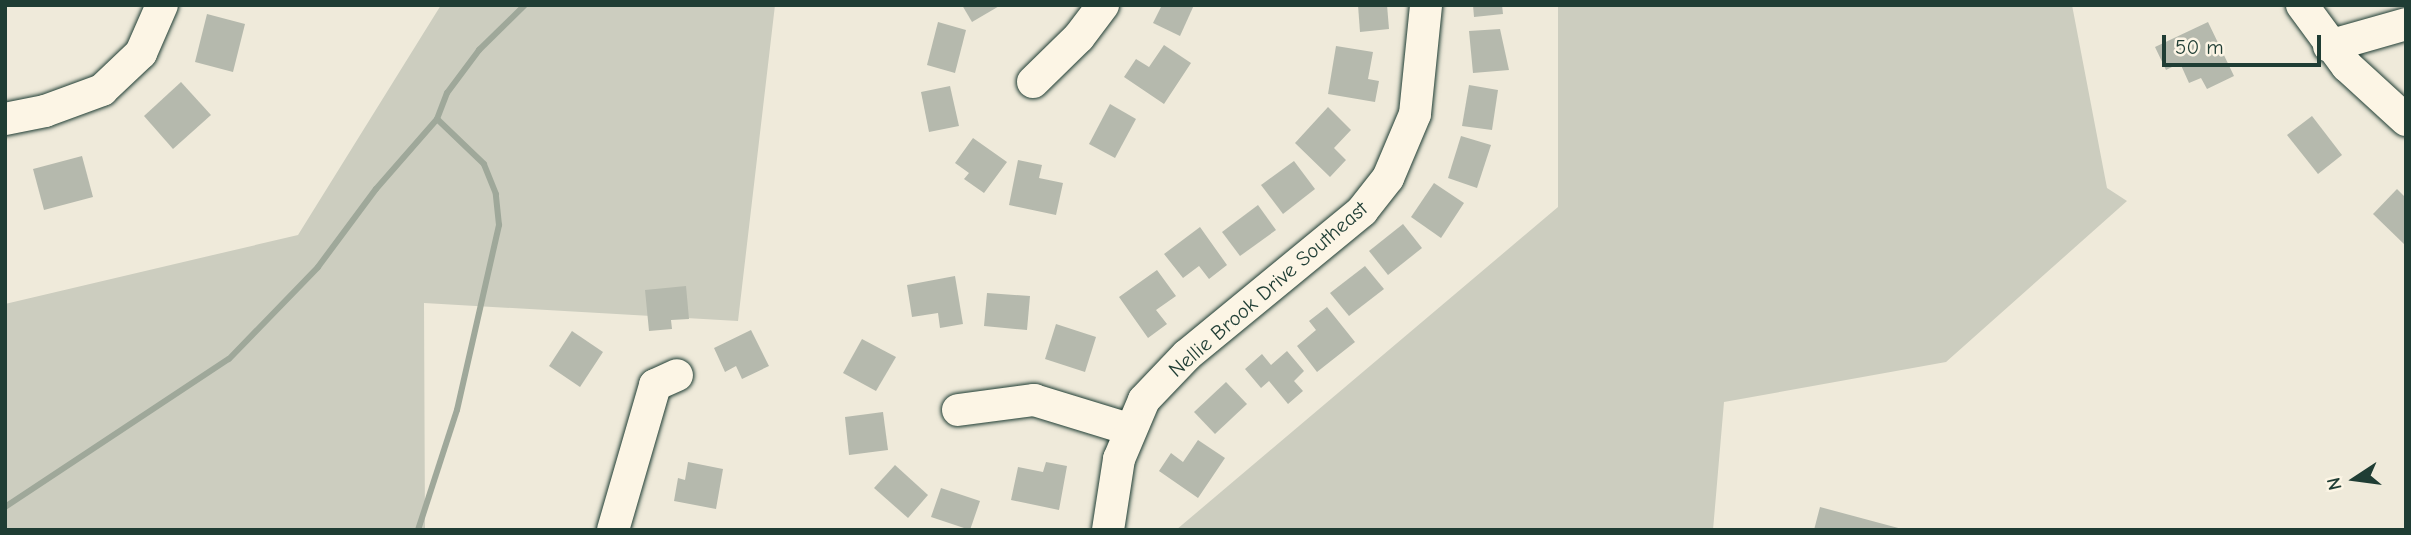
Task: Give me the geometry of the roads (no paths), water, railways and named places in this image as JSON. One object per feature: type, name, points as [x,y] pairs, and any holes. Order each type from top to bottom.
[{"type":"street","points":[[5,119],[45,111],[102,90],[141,53],[162,5]]},
{"type":"street","points":[[1033,82],[1079,37],[1103,5]]},
{"type":"street","name":"Nellie Brook Drive Southeast","points":[[1108,530],[1117,470],[1129,429],[1144,400],[1187,355],[1362,211],[1388,178],[1415,114],[1426,5]]},
{"type":"street","points":[[2302,5],[2329,46],[2406,120]]},
{"type":"street","points":[[2329,46],[2406,24]]},
{"type":"street","points":[[613,530],[655,384],[677,375]]},
{"type":"street","points":[[958,410],[1034,400],[1129,429]]},
{"type":"waterway","points":[[5,507],[229,359],[318,267],[376,189],[437,119],[447,93],[479,50],[525,5]]},
{"type":"waterway","points":[[418,530],[457,410],[499,225],[496,194],[484,164],[437,119]]}]
